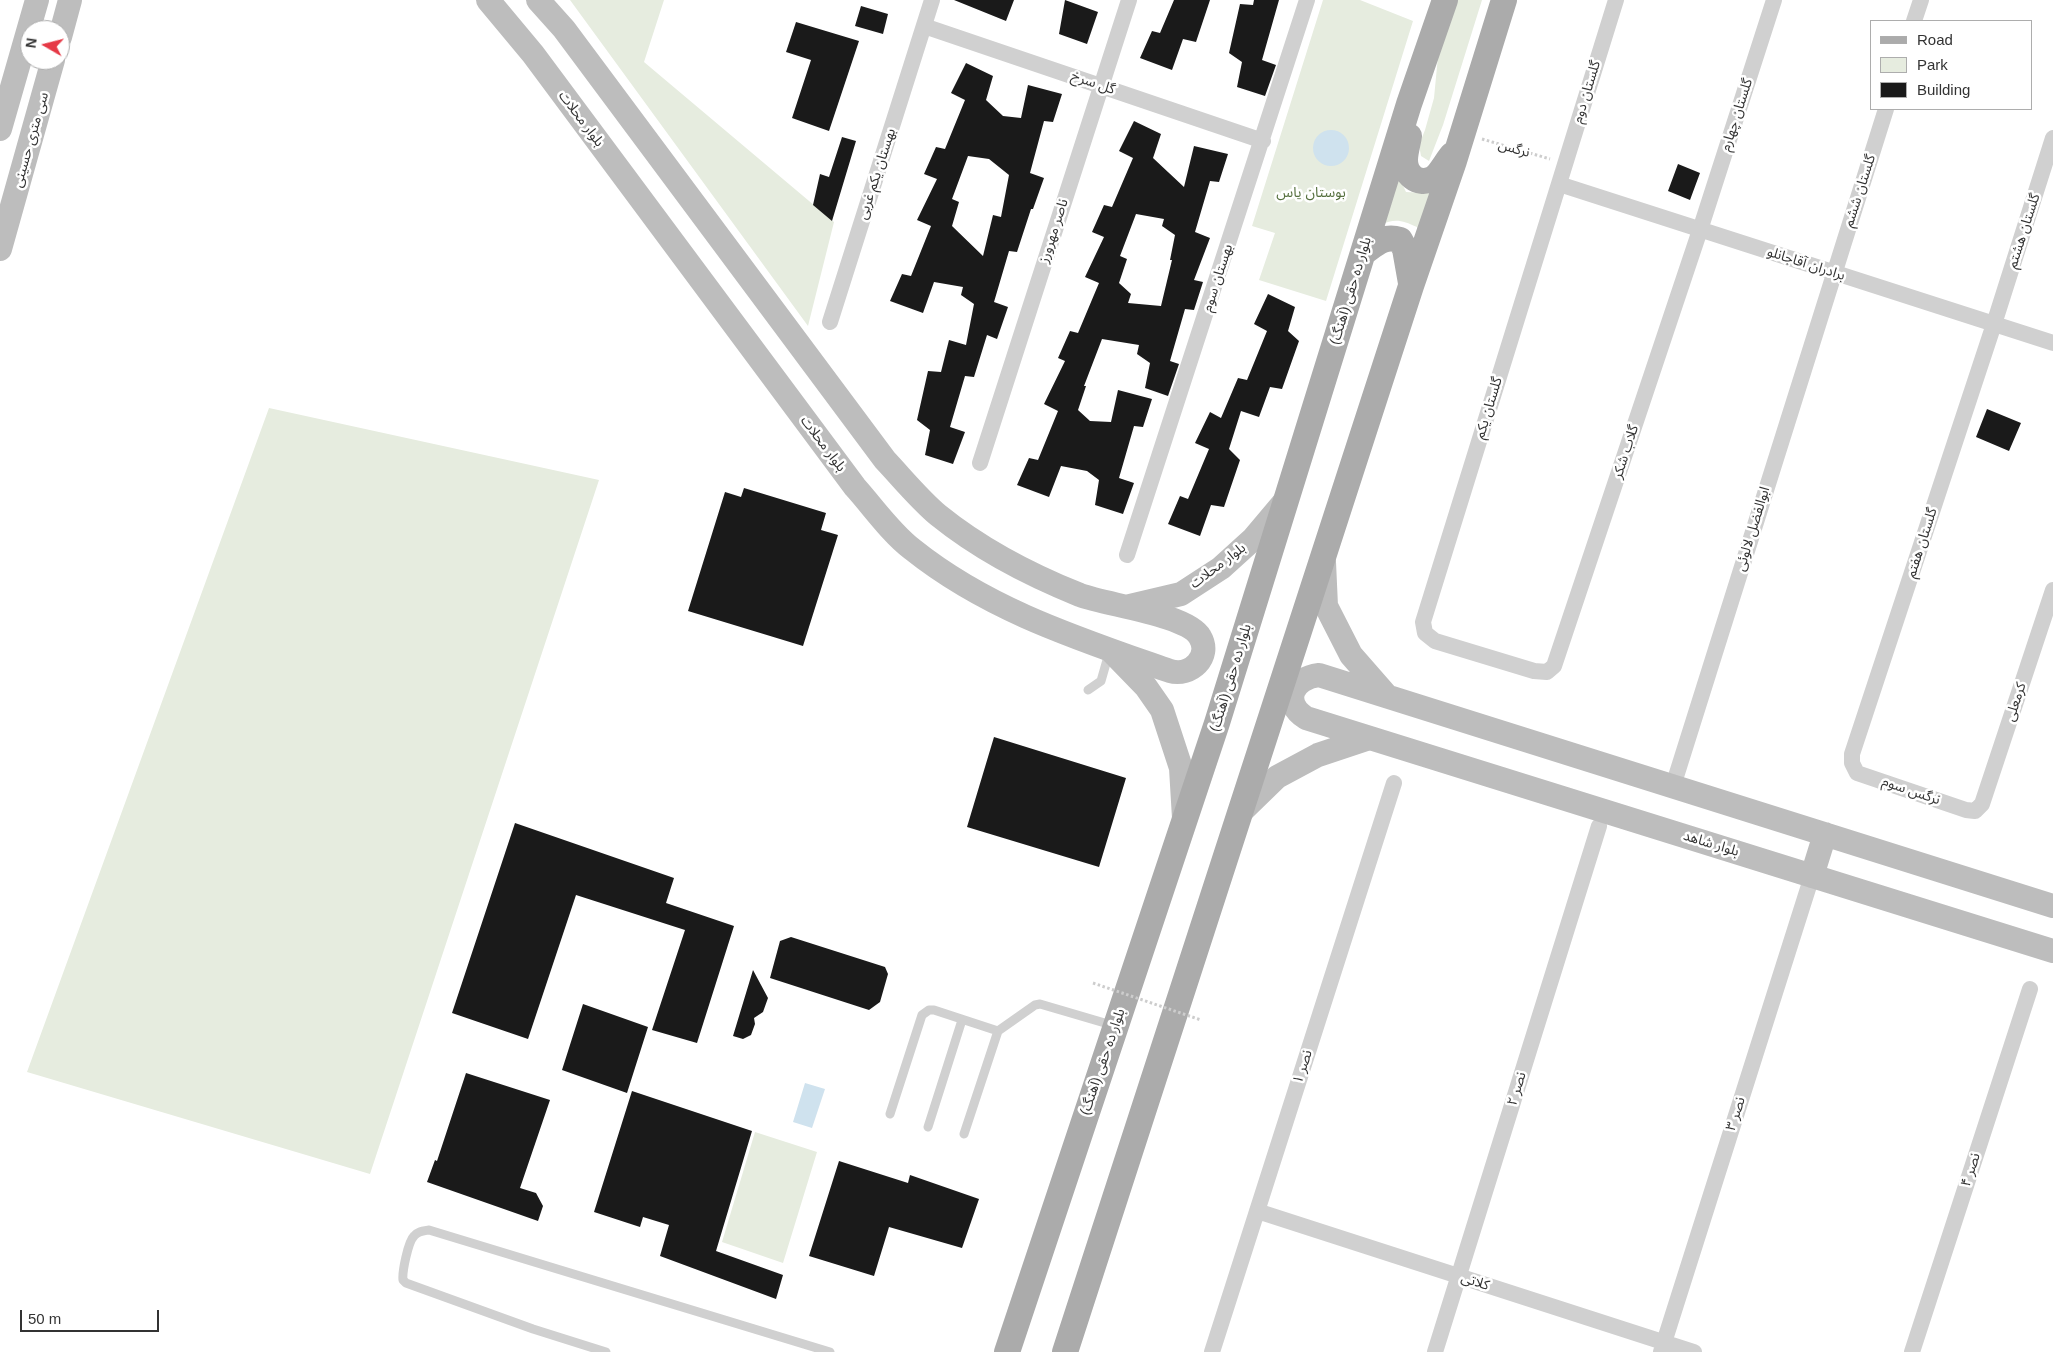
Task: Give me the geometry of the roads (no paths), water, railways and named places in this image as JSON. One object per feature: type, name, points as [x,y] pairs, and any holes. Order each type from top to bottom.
[{"type":"main road","points":[[0,129],[37,0]]},
{"type":"main road","points":[[65,20],[70,0]]},
{"type":"main road","name":"بلوار محلات","points":[[488,0],[533,54],[855,487],[911,548],[975,593],[1046,627],[1110,650],[1146,688],[1162,710],[1181,768],[1184,821]]},
{"type":"main road","points":[[538,0],[564,29],[885,460],[937,514],[994,554],[1081,595],[1125,608],[1182,621],[1199,634],[1204,644],[1202,658],[1192,669],[1179,674],[1110,650]]},
{"type":"main road","name":"بلوار ده حقی (آهنگ)","points":[[1007,1352],[1184,821],[1409,104],[1422,72],[1446,0]]},
{"type":"main road","points":[[1066,1352],[1411,286],[1461,140],[1504,0]]},
{"type":"main road","name":"سی متری حسینی","points":[[0,249],[51,70]]},
{"type":"main road","points":[[1422,72],[1405,159],[1407,171],[1414,179],[1423,181],[1433,179],[1461,140]]},
{"type":"main road","points":[[1363,253],[1384,238],[1391,237],[1400,240],[1405,249],[1411,286]]},
{"type":"main road","name":"بلوار محلات","points":[[1125,608],[1181,594],[1221,568],[1253,540],[1286,499]]},
{"type":"main road","points":[[1324,556],[1326,606],[1351,656],[1386,695],[2053,906]]},
{"type":"main road","name":"بلوار شاهد","points":[[1386,695],[1319,675],[1308,676],[1298,682],[1292,701],[1296,712],[1301,715],[1369,738],[2053,951]]},
{"type":"main road","points":[[1241,812],[1277,777],[1318,755],[1369,738]]},
{"type":"main road","points":[[1812,876],[1825,834]]},
{"type":"street","name":"بهستان یکم غربی","points":[[830,322],[932,0]]},
{"type":"street","name":"ناصر مهرورز","points":[[980,463],[1129,0]]},
{"type":"street","name":"بهستان سوم","points":[[1127,556],[1263,141],[1307,0]]},
{"type":"street","name":"گلستان دوم","points":[[1559,184],[1616,0]]},
{"type":"street","name":"گلستان چهارم","points":[[1700,230],[1774,0]]},
{"type":"street","points":[[1914,20],[1921,0]]},
{"type":"street","name":"گل سرخ","points":[[924,26],[1263,141]]},
{"type":"street","name":"گلستان ششم","points":[[1833,273],[1886,110]]},
{"type":"street","name":"گلستان هشتم","points":[[1994,324],[2053,138]]},
{"type":"street","name":"برادران آقاجانلو","points":[[1559,184],[2053,343]]},
{"type":"street","name":"گلستان یکم","points":[[1547,672],[1534,671],[1435,641],[1425,633],[1423,622],[1559,184]]},
{"type":"street","name":"گلاب شکر","points":[[1547,672],[1554,666],[1700,230]]},
{"type":"street","name":"ابوالفضل لالوئی","points":[[1673,786],[1833,273]]},
{"type":"street","name":"گلستان هفتم","points":[[1852,763],[1852,754],[1994,324]]},
{"type":"street","name":"کرمعلی","points":[[1975,811],[1982,804],[2053,590]]},
{"type":"street","name":"نرگس سوم","points":[[1852,763],[1857,773],[1966,810],[1975,811]]},
{"type":"street","name":"نصر ۱","points":[[1212,1352],[1394,783]]},
{"type":"street","name":"نصر ۲","points":[[1435,1352],[1599,826]]},
{"type":"street","name":"نصر ۳","points":[[1663,1347],[1812,876]]},
{"type":"street","name":"نصر ۴","points":[[1912,1352],[2030,989]]},
{"type":"street","name":"کلاتی","points":[[1257,1211],[1459,1276],[1663,1347],[1694,1352]]},
{"type":"lane","points":[[1088,690],[1101,681],[1110,650]]},
{"type":"lane","points":[[964,1134],[998,1031],[1034,1005],[1040,1004],[1115,1026]]},
{"type":"lane","points":[[890,1114],[922,1015],[926,1011],[934,1010],[998,1031]]},
{"type":"lane","points":[[928,1128],[962,1020]]},
{"type":"lane","points":[[606,1352],[533,1329],[406,1283],[403,1280],[402,1274],[413,1237],[421,1231],[429,1230],[830,1352]]},
{"type":"water","points":[[1331,130],[1338,131],[1344,135],[1348,141],[1348,155],[1344,161],[1338,165],[1331,166],[1324,165],[1318,161],[1314,155],[1313,148],[1314,141],[1318,135],[1324,131]]},
{"type":"water","points":[[805,1083],[825,1089],[812,1128],[793,1122]]},
{"type":"park label","name":"بوستان یاس","points":[[1311,193]]}]
